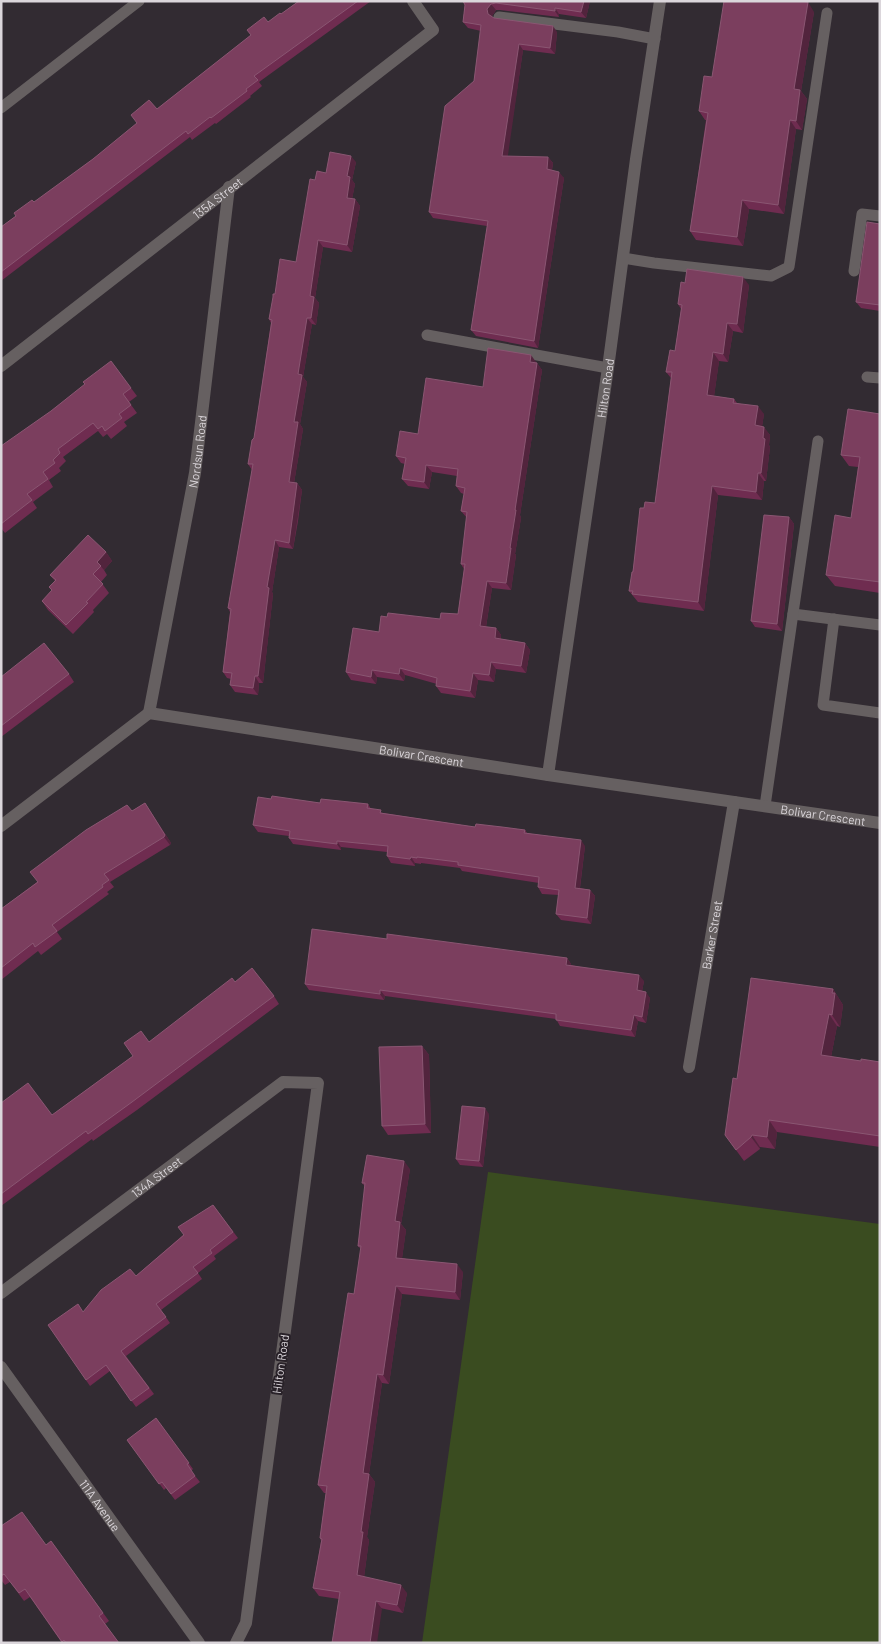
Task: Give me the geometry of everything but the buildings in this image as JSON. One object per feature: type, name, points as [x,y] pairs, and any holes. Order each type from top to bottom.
[{"type":"street","name":"135A Street","points":[[1,366],[228,187],[432,30],[413,1]]},
{"type":"street","name":"Hilton Road","points":[[548,775],[660,1]]},
{"type":"street","name":"Nordsun Road","points":[[149,713],[195,473],[228,187]]},
{"type":"street","name":"Bolivar Crescent","points":[[149,713],[548,775],[880,823]]},
{"type":"street","points":[[1,826],[149,713]]},
{"type":"street","name":"Barker Street","points":[[689,1067],[734,802]]},
{"type":"street","name":"134A Street","points":[[1,1293],[283,1082],[318,1082]]},
{"type":"street","name":"Hilton Road","points":[[236,1643],[246,1623],[318,1082]]},
{"type":"street","name":"111A Avenue","points":[[1,1366],[199,1643]]},
{"type":"lane","points":[[1,108],[139,1]]},
{"type":"lane","points":[[623,258],[772,276],[789,267],[827,13]]},
{"type":"lane","points":[[499,17],[618,32],[654,39]]},
{"type":"lane","points":[[854,271],[862,214],[880,216]]},
{"type":"lane","points":[[427,335],[608,368]]},
{"type":"lane","points":[[867,377],[880,378]]},
{"type":"lane","points":[[765,806],[818,441]]},
{"type":"lane","points":[[792,614],[880,625]]},
{"type":"lane","points":[[834,618],[822,706],[880,713]]},
{"type":"green space","points":[[488,1172],[880,1224],[880,1643],[422,1643]]}]
